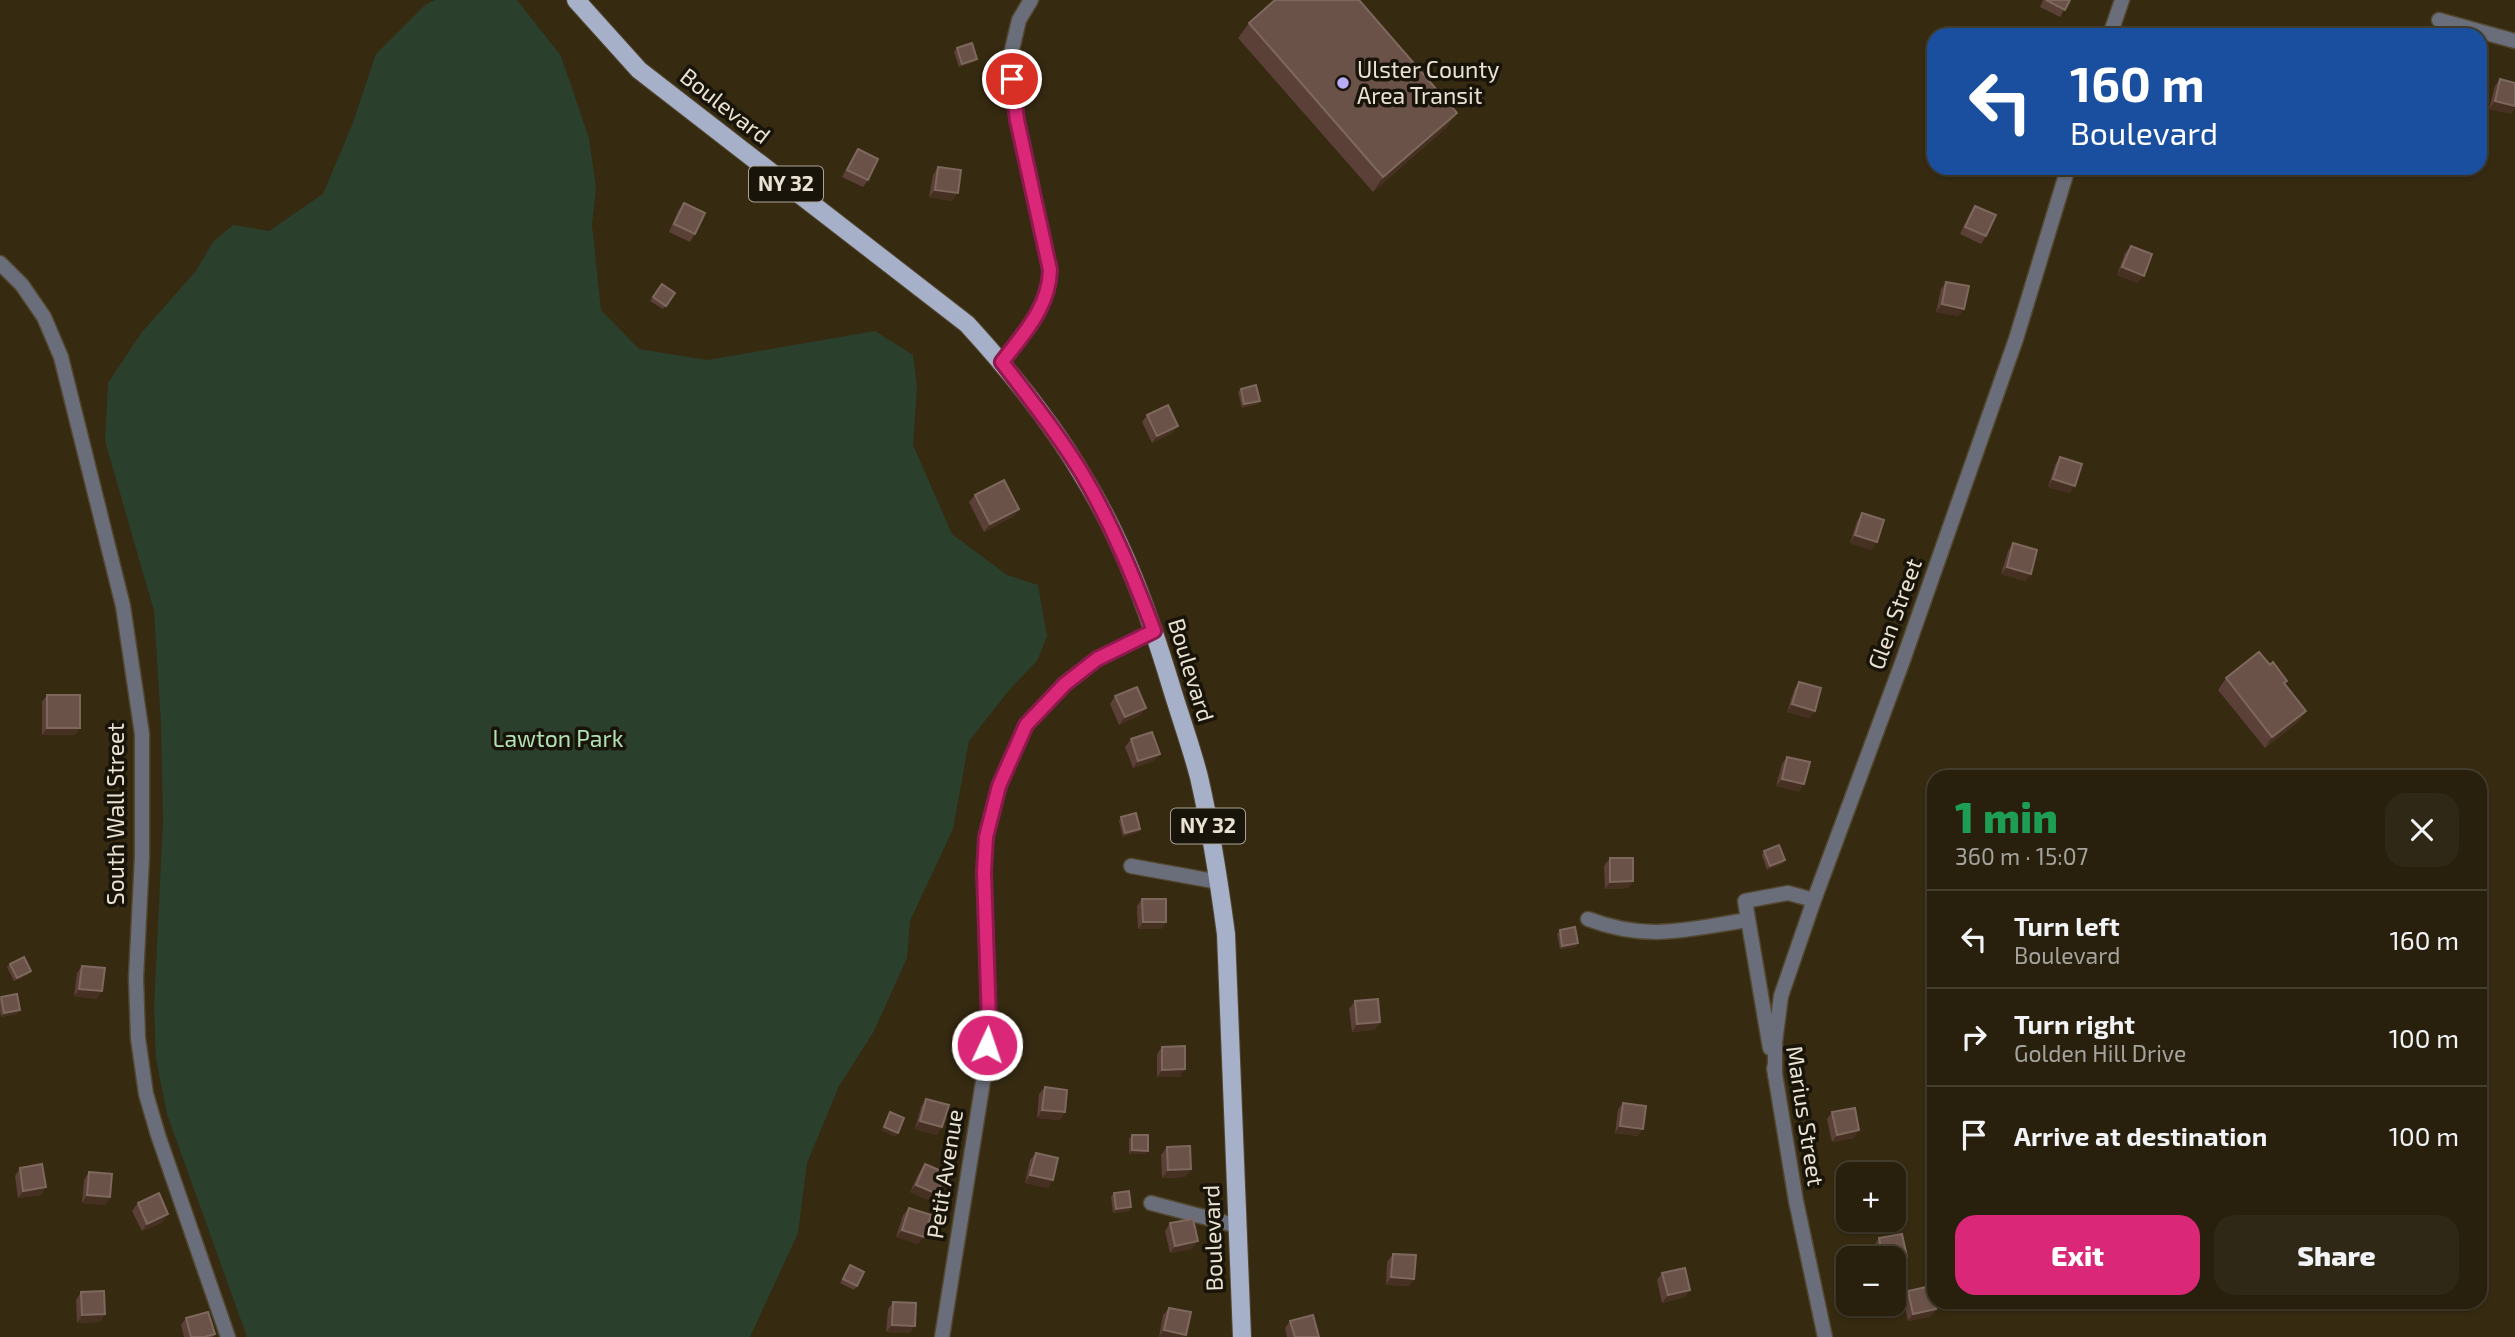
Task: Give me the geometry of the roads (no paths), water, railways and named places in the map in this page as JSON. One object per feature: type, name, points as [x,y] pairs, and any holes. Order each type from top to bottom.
[{"type":"main road","name":"Boulevard","points":[[576,0],[639,71],[967,324],[1002,362],[1042,414],[1084,476],[1131,569],[1154,631],[1198,776],[1219,882],[1226,934],[1242,1337]]},
{"type":"street","points":[[1002,362],[1040,311],[1049,286],[1050,270],[1017,120],[1010,58],[1019,20],[1031,0]]},
{"type":"street","points":[[2112,28],[2122,0]]},
{"type":"street","points":[[2438,20],[2467,28]]},
{"type":"street","points":[[2487,33],[2515,41]]},
{"type":"street","name":"Glen Street","points":[[1775,1076],[1775,1042],[1782,996],[2016,339],[2066,175]]},
{"type":"street","name":"South Wall Street","points":[[0,263],[22,285],[44,317],[61,357],[122,606],[142,734],[142,857],[136,978],[138,1038],[146,1094],[228,1337]]},
{"type":"street","name":"Petit Avenue","points":[[942,1337],[985,1069],[989,1021],[984,872],[986,837],[999,786],[1026,725],[1065,684],[1097,659],[1154,631]]},
{"type":"street","points":[[1131,866],[1219,882]]},
{"type":"street","name":"Marius Street","points":[[1814,900],[1788,893],[1745,901],[1796,1201],[1825,1337]]},
{"type":"street","points":[[1588,919],[1615,930],[1650,933],[1748,920]]},
{"type":"street","points":[[1151,1203],[1238,1226]]},
{"type":"place","name":"Ulster County Area Transit","points":[[1343,83]]},
{"type":"park label","name":"Lawton Park","points":[[558,739]]}]
